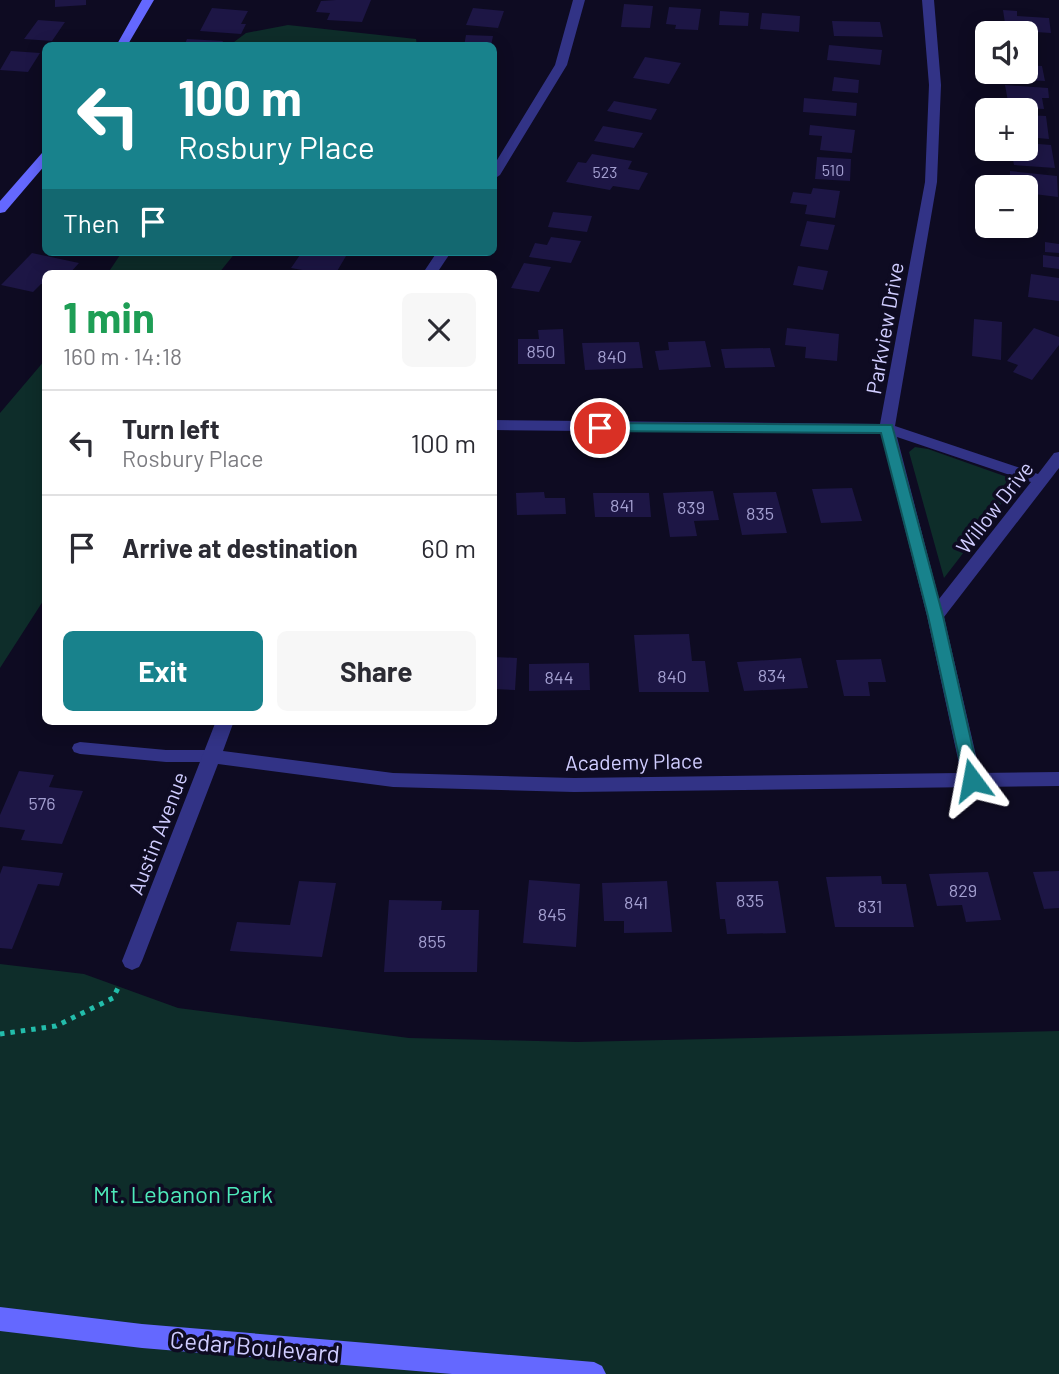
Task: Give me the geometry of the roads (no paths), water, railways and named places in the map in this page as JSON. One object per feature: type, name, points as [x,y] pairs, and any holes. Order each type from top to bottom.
[{"type":"street","points":[[123,42],[148,0]]},
{"type":"street","points":[[497,170],[561,65],[579,0]]},
{"type":"street","name":"Parkview Drive","points":[[927,0],[935,85],[930,182],[887,429],[935,616],[972,780]]},
{"type":"street","points":[[0,209],[42,161]]},
{"type":"street","points":[[497,425],[887,429],[1041,480]]},
{"type":"street","name":"Willow Drive","points":[[935,616],[1059,457]]},
{"type":"street","name":"Austin Avenue","points":[[132,961],[223,725]]},
{"type":"street","name":"Academy Place","points":[[211,756],[393,780],[574,785],[1059,779]]},
{"type":"street","name":"Cedar Boulevard","points":[[0,1319],[142,1336],[594,1374]]},
{"type":"lane","points":[[80,748],[166,756],[211,756]]},
{"type":"park label","name":"Mt. Lebanon Park","points":[[183,1193]]}]
